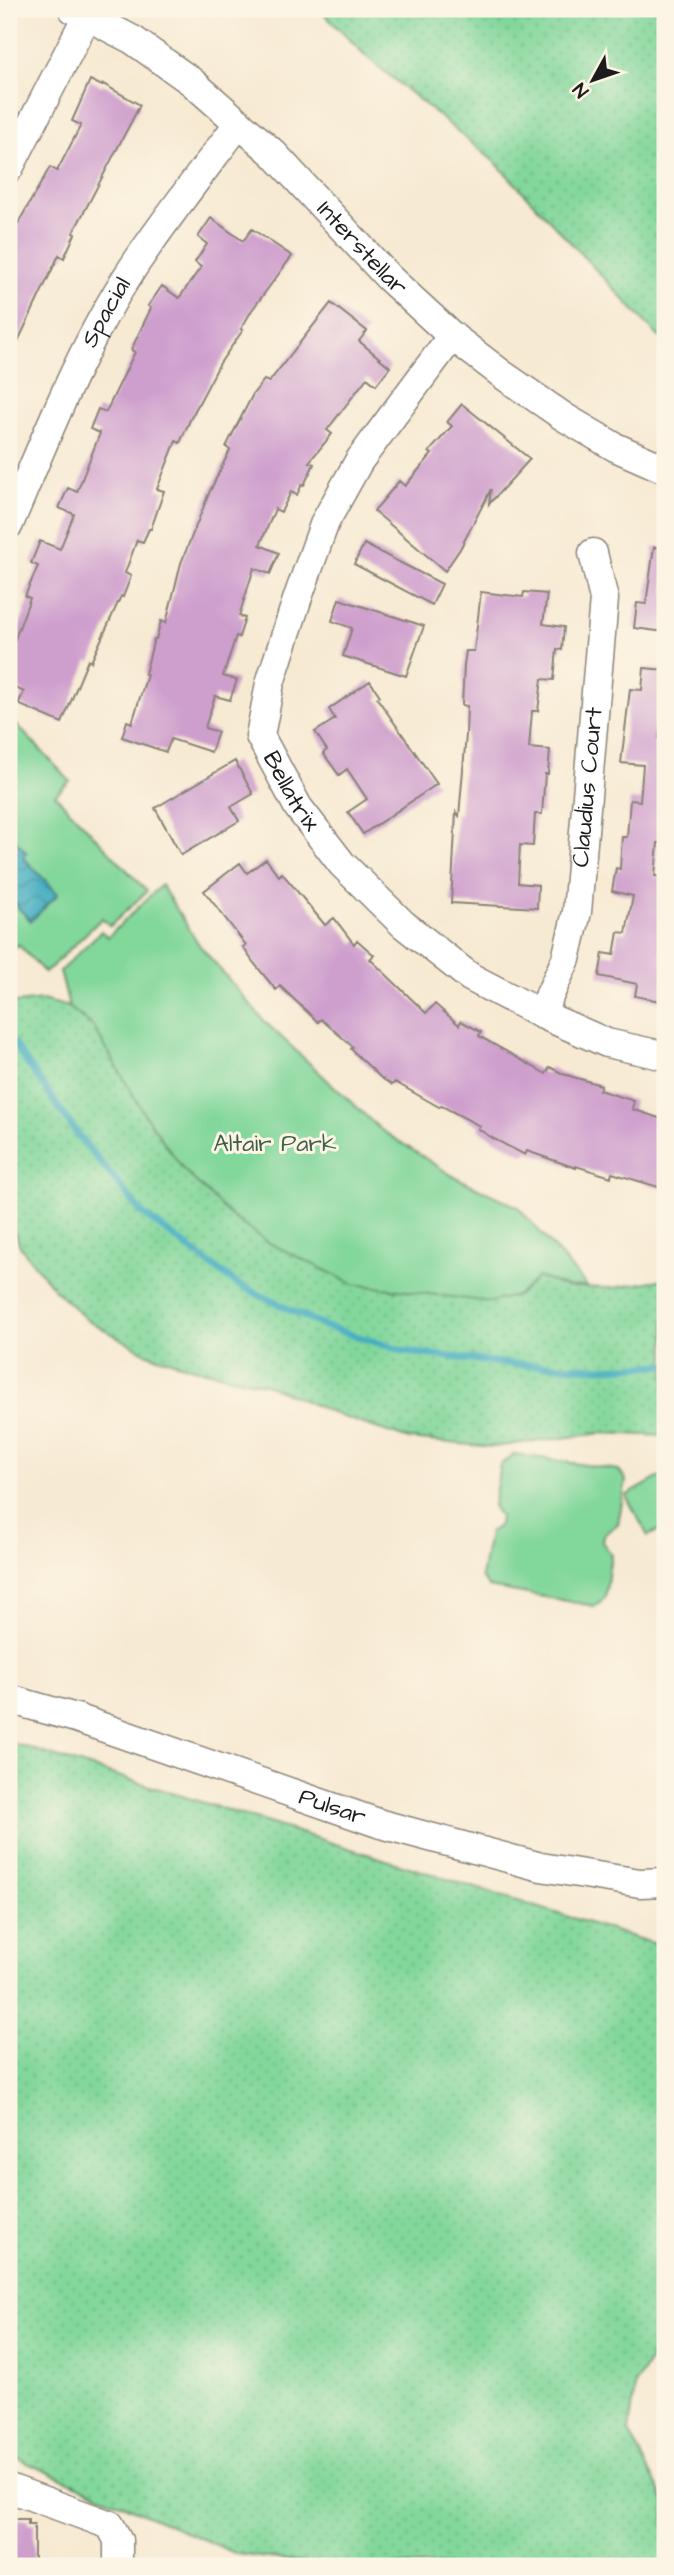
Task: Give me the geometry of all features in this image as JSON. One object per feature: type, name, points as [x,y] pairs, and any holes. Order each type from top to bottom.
[{"type":"street","name":"Interstellar","points":[[80,12],[133,40],[192,82],[274,154],[389,278],[452,336],[565,417],[615,447],[665,469]]},
{"type":"street","points":[[9,168],[80,12]]},
{"type":"street","name":"Spacial","points":[[9,524],[93,335],[131,271],[173,210],[239,123]]},
{"type":"street","name":"Bellatrix","points":[[452,336],[359,461],[325,522],[270,683],[260,736],[298,807],[351,873],[403,924],[470,977],[541,1014],[607,1043],[665,1056]]},
{"type":"street","name":"Claudius Court","points":[[541,1014],[566,959],[577,912],[604,599],[593,553]]},
{"type":"street","name":"Pulsar","points":[[9,1699],[76,1718],[381,1824],[541,1867],[639,1883],[665,1882]]},
{"type":"street","points":[[9,2488],[110,2525],[118,2540],[118,2566]]},
{"type":"green space","points":[[319,9],[665,9],[665,339],[658,336],[496,163],[367,57]]},
{"type":"green space","points":[[15,723],[70,781],[55,795],[147,891],[110,926],[102,918],[45,973],[18,944],[9,953],[9,729]]},
{"type":"green space","name":"Altair Park","points":[[161,885],[200,946],[265,1022],[380,1129],[453,1176],[518,1207],[587,1286],[568,1287],[538,1277],[518,1295],[490,1302],[353,1284],[269,1243],[231,1216],[183,1169],[145,1115],[93,1026],[69,1007],[60,971],[101,931],[108,937]]},
{"type":"green space","points":[[42,1000],[69,1007],[93,1026],[145,1115],[183,1169],[231,1216],[269,1243],[518,1295],[538,1277],[568,1287],[613,1288],[665,1279],[665,1436],[601,1433],[492,1447],[409,1439],[340,1416],[268,1385],[197,1369],[148,1354],[86,1319],[54,1289],[21,1248],[9,1219],[9,1004]]},
{"type":"green space","points":[[514,1454],[618,1470],[626,1480],[618,1524],[603,1535],[602,1542],[611,1554],[605,1598],[594,1606],[489,1587],[481,1577],[489,1533],[499,1525],[500,1516],[493,1506],[500,1465]]},
{"type":"green space","points":[[665,1474],[665,1527],[648,1536],[626,1496]]},
{"type":"green space","points":[[9,1742],[665,1947],[665,2334],[635,2386],[629,2432],[665,2501],[665,2564],[333,2566],[237,2554],[9,2455]]},
{"type":"water","points":[[9,833],[27,853],[23,857],[58,894],[31,921],[9,898]]},
{"type":"building","points":[[90,80],[102,86],[103,84],[140,105],[73,233],[75,234],[64,258],[59,255],[9,360],[9,239],[50,167],[57,171],[81,125],[72,121]]},
{"type":"building","points":[[211,218],[243,241],[252,229],[292,256],[252,310],[241,329],[243,330],[220,363],[180,443],[176,441],[157,489],[164,491],[151,529],[143,542],[137,540],[125,573],[131,576],[123,597],[121,596],[91,662],[88,660],[62,723],[18,704],[24,692],[9,685],[9,655],[30,598],[25,596],[38,566],[31,563],[40,541],[60,549],[74,514],[59,508],[68,488],[77,492],[100,433],[90,429],[98,409],[106,412],[135,352],[131,350],[151,308],[148,306],[162,286],[179,298],[201,267],[195,262],[207,244],[198,237]]},
{"type":"building","points":[[331,303],[367,331],[359,341],[390,367],[376,385],[367,378],[327,430],[332,434],[309,462],[314,464],[297,495],[291,492],[281,512],[275,509],[260,545],[279,553],[270,574],[254,568],[239,616],[245,618],[223,676],[237,680],[230,700],[215,696],[205,728],[218,732],[211,752],[171,739],[166,752],[122,737],[127,721],[132,723],[147,675],[145,674],[154,639],[161,621],[166,623],[181,563],[230,450],[226,447],[253,394],[264,380],[269,382]]},
{"type":"building","points":[[462,404],[530,459],[489,504],[491,489],[460,549],[445,571],[374,511],[399,481],[405,486],[432,454],[429,452],[452,426],[447,422]]},
{"type":"building","points":[[364,544],[442,584],[432,605],[354,564]]},
{"type":"building","points":[[654,547],[665,548],[665,632],[634,628],[637,603],[646,604]]},
{"type":"building","points":[[481,592],[523,597],[524,592],[547,594],[543,624],[564,627],[562,650],[557,649],[554,680],[542,679],[538,711],[532,711],[529,748],[550,750],[542,814],[535,814],[533,846],[520,845],[518,883],[538,885],[537,908],[451,903],[456,812],[459,816],[466,735],[467,706],[462,705],[464,665],[466,651],[474,651]]},
{"type":"building","points":[[339,599],[424,626],[406,676],[343,656],[352,628],[332,621]]},
{"type":"building","points":[[644,668],[665,670],[665,695],[659,739],[665,739],[665,843],[658,843],[655,876],[665,878],[665,1002],[635,996],[637,984],[599,976],[603,953],[614,955],[618,932],[626,933],[633,896],[612,891],[616,868],[620,869],[622,837],[627,837],[630,800],[640,801],[643,765],[621,763],[630,689],[642,690]]},
{"type":"building","points":[[370,681],[380,696],[377,698],[437,784],[363,834],[348,812],[367,799],[347,769],[339,775],[323,753],[327,750],[315,732],[335,719],[329,709]]},
{"type":"building","points":[[235,761],[253,794],[231,807],[239,821],[181,855],[155,808]]},
{"type":"building","points":[[266,859],[279,876],[282,873],[325,925],[334,918],[354,944],[357,940],[374,955],[370,959],[426,1013],[435,1004],[459,1025],[461,1021],[481,1032],[479,1036],[546,1074],[550,1067],[563,1074],[601,1085],[599,1090],[634,1101],[632,1109],[665,1120],[665,1189],[612,1173],[611,1177],[576,1168],[527,1151],[525,1155],[478,1129],[480,1126],[395,1082],[392,1085],[380,1077],[351,1049],[353,1047],[321,1019],[318,1022],[280,986],[276,990],[243,947],[246,945],[204,891],[240,863],[247,873]]},
{"type":"building","points":[[9,2519],[28,2519],[28,2524],[34,2524],[34,2566],[9,2566]]},
{"type":"waterway","points":[[13,1043],[78,1135],[143,1214],[237,1284],[324,1326],[407,1352],[512,1364],[601,1368],[665,1365]]}]
